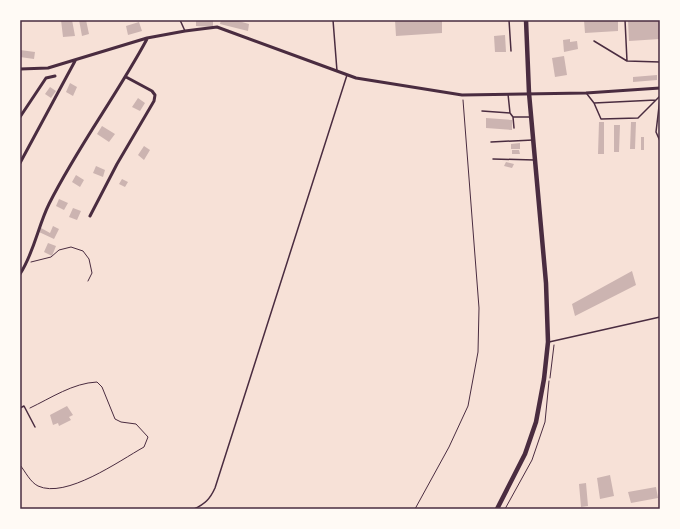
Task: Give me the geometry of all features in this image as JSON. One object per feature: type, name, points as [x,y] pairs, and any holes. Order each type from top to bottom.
[{"type":"main road","points":[[497,509],[525,454],[536,422],[544,380],[548,342],[546,283],[529,93],[526,20]]},
{"type":"street","points":[[20,69],[48,68],[76,61],[147,38],[217,27],[356,78],[462,95],[586,93],[660,88]]},
{"type":"street","points":[[20,274],[48,204],[126,77],[147,38]]},
{"type":"street","points":[[20,163],[76,61]]},
{"type":"street","points":[[20,117],[46,78],[55,76]]},
{"type":"street","points":[[90,216],[117,164],[154,101],[155,95],[152,92],[126,77]]},
{"type":"lane","points":[[180,20],[185,31]]},
{"type":"lane","points":[[333,20],[337,71]]},
{"type":"lane","points":[[509,20],[511,50]]},
{"type":"lane","points":[[625,20],[627,61]]},
{"type":"lane","points":[[594,41],[627,61],[660,62]]},
{"type":"lane","points":[[194,509],[203,505],[211,498],[215,488],[347,75]]},
{"type":"lane","points":[[586,93],[594,103],[601,119],[638,118],[660,97]]},
{"type":"lane","points":[[508,94],[510,113],[513,117],[514,128]]},
{"type":"lane","points":[[660,97],[656,132],[660,141]]},
{"type":"lane","points":[[594,103],[656,100]]},
{"type":"lane","points":[[482,111],[510,113]]},
{"type":"lane","points":[[513,117],[531,117]]},
{"type":"lane","points":[[491,142],[533,140]]},
{"type":"lane","points":[[493,159],[535,160]]},
{"type":"lane","points":[[548,342],[660,316]]},
{"type":"lane","points":[[20,408],[24,406],[35,427]]},
{"type":"path","points":[[415,509],[449,447],[468,406],[478,352],[478,308],[462,95]]},
{"type":"path","points":[[25,264],[51,257],[59,250],[71,247],[83,251],[89,259],[92,273],[88,281]]},
{"type":"path","points":[[20,465],[37,485],[48,489],[61,488],[74,485],[144,447],[148,437],[136,424],[121,422],[115,419],[102,387],[97,382],[86,382],[26,410]]},
{"type":"building","points":[[61,20],[72,20],[75,36],[63,37]]},
{"type":"building","points":[[79,20],[86,20],[89,34],[82,36]]},
{"type":"building","points":[[196,20],[213,21],[213,27],[196,26]]},
{"type":"building","points":[[221,20],[235,20],[249,24],[248,31],[220,24]]},
{"type":"building","points":[[395,20],[442,20],[442,33],[396,36]]},
{"type":"building","points":[[584,20],[618,20],[618,31],[585,33]]},
{"type":"building","points":[[628,20],[660,20],[660,39],[629,41]]},
{"type":"building","points":[[139,22],[142,31],[128,35],[126,26]]},
{"type":"building","points":[[505,35],[506,52],[495,52],[494,36]]},
{"type":"building","points":[[570,39],[570,42],[577,41],[578,49],[564,52],[563,40]]},
{"type":"building","points":[[20,50],[35,52],[34,59],[20,57]]},
{"type":"building","points":[[564,56],[567,75],[555,77],[552,58]]},
{"type":"building","points":[[657,75],[657,80],[633,82],[633,77]]},
{"type":"building","points":[[70,83],[77,87],[73,96],[66,92]]},
{"type":"building","points":[[50,87],[56,91],[51,98],[45,94]]},
{"type":"building","points":[[138,98],[145,103],[140,111],[132,107]]},
{"type":"building","points":[[486,118],[512,120],[512,130],[486,128]]},
{"type":"building","points":[[599,122],[604,122],[604,154],[598,154]]},
{"type":"building","points":[[631,122],[636,122],[635,149],[630,149]]},
{"type":"building","points":[[614,125],[620,125],[619,152],[614,152]]},
{"type":"building","points":[[102,126],[115,134],[109,142],[97,134]]},
{"type":"building","points":[[641,137],[644,137],[644,150],[641,150]]},
{"type":"building","points":[[520,143],[520,149],[511,149],[511,144]]},
{"type":"building","points":[[144,146],[150,150],[144,160],[138,155]]},
{"type":"building","points":[[512,150],[519,150],[520,154],[512,154]]},
{"type":"building","points":[[506,162],[514,164],[512,168],[504,166]]},
{"type":"building","points":[[96,166],[105,170],[103,177],[93,173]]},
{"type":"building","points":[[76,175],[84,180],[80,187],[72,182]]},
{"type":"building","points":[[122,179],[128,182],[125,187],[119,184]]},
{"type":"building","points":[[59,199],[68,203],[64,210],[56,206]]},
{"type":"building","points":[[73,208],[81,211],[77,220],[69,217]]},
{"type":"building","points":[[53,226],[59,229],[54,239],[39,232],[41,228],[50,233]]},
{"type":"building","points":[[48,243],[56,246],[52,256],[44,252]]},
{"type":"building","points":[[632,271],[636,285],[575,316],[572,304]]},
{"type":"building","points":[[67,406],[73,415],[69,417],[71,420],[59,426],[58,423],[53,425],[50,415]]},
{"type":"building","points":[[610,475],[614,496],[600,499],[597,478]]},
{"type":"building","points":[[586,483],[588,506],[581,507],[579,484]]},
{"type":"building","points":[[656,487],[658,498],[631,503],[628,492]]}]
